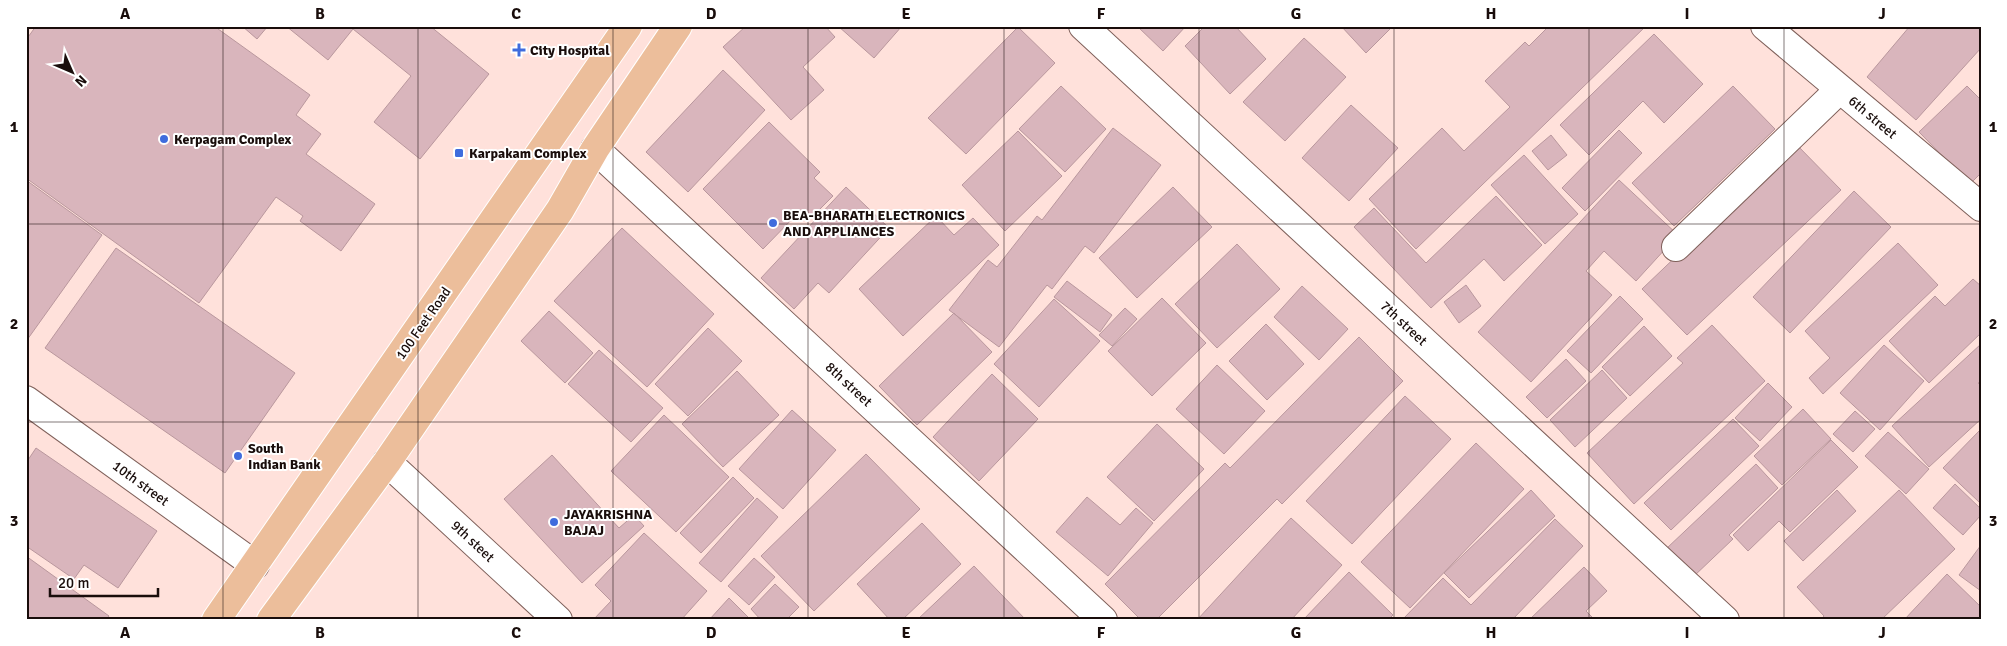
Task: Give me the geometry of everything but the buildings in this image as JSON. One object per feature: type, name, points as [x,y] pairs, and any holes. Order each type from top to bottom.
[{"type":"main road","name":"100 Feet Road","points":[[216,620],[628,26]]},
{"type":"main road","points":[[271,620],[388,462],[560,210],[594,149],[678,26]]},
{"type":"street","name":"7th street","points":[[1083,26],[1725,620]]},
{"type":"street","name":"6th street","points":[[1765,26],[1981,207]]},
{"type":"street","points":[[1676,247],[1840,89]]},
{"type":"street","name":"8th street","points":[[594,149],[1103,620]]},
{"type":"street","name":"10th street","points":[[26,400],[255,565]]},
{"type":"street","name":"9th steet","points":[[388,462],[558,620]]},
{"type":"place","name":"City Hospital","points":[[519,50]]},
{"type":"place","name":"Kerpagam Complex","points":[[164,139]]},
{"type":"place","name":"Karpakam Complex","points":[[459,153]]},
{"type":"place","name":"BEA-BHARATH ELECTRONICS AND APPLIANCES","points":[[773,223]]},
{"type":"place","name":"South Indian Bank","points":[[238,456]]},
{"type":"place","name":"JAYAKRISHNA BAJAJ","points":[[554,522]]}]
